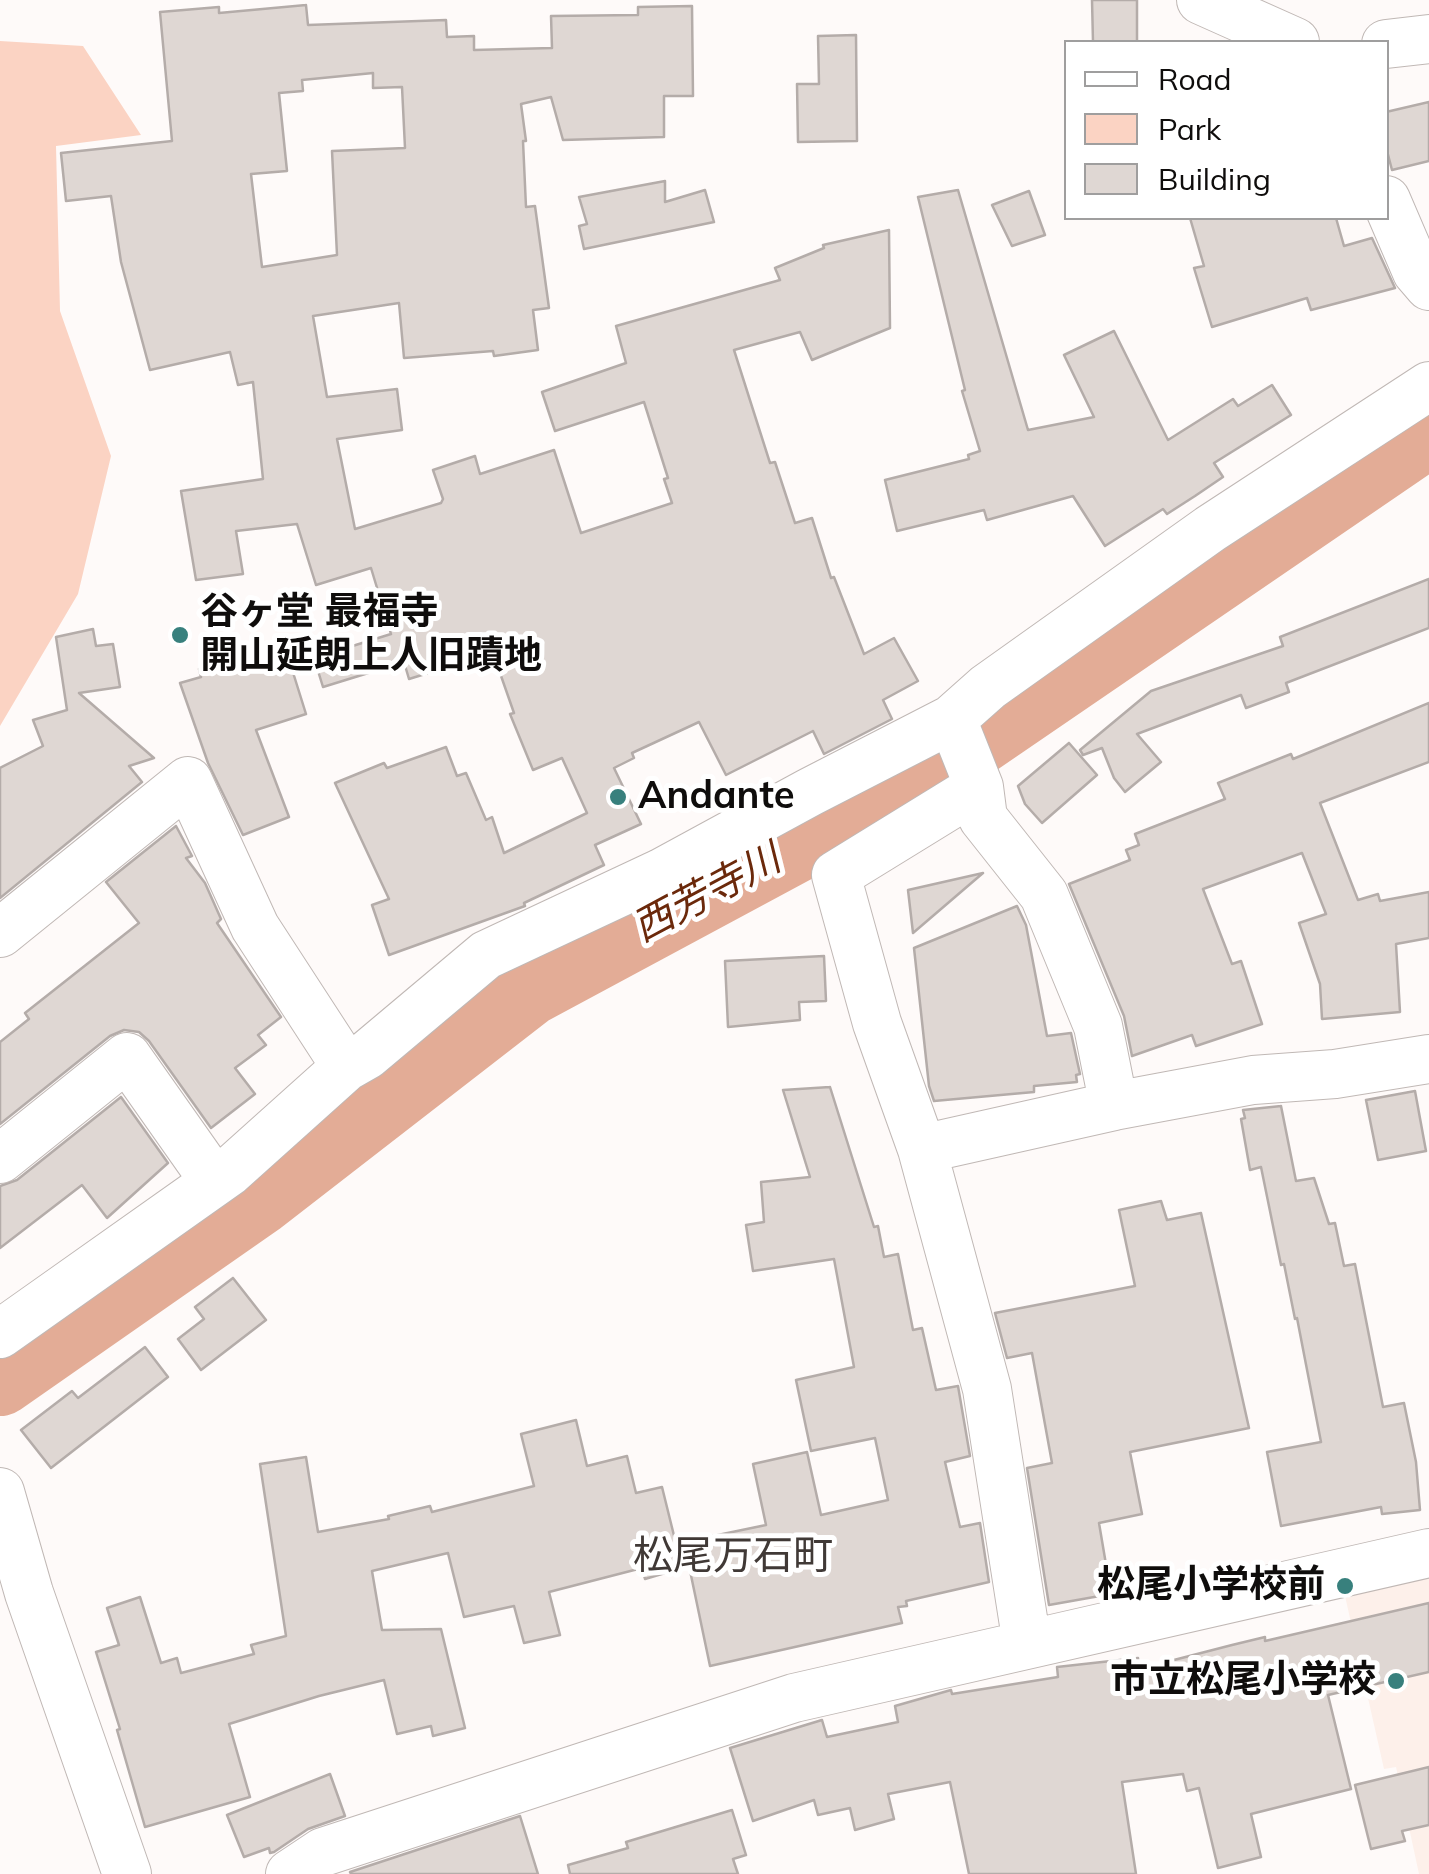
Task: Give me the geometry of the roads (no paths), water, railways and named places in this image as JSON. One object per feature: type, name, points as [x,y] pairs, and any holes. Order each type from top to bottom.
[{"type":"street","points":[[1201,0],[1290,40]]},
{"type":"street","points":[[1389,44],[1429,39]]},
{"type":"street","points":[[1389,207],[1417,272],[1429,286]]},
{"type":"street","points":[[0,1334],[215,1182],[486,954],[661,874],[952,719],[988,687],[1222,520],[1429,386]]},
{"type":"street","points":[[952,719],[979,787],[982,818],[1044,895],[1098,1026],[1114,1106]]},
{"type":"street","points":[[0,933],[188,782],[255,927],[346,1068]]},
{"type":"street","points":[[979,787],[836,876],[873,1008],[922,1149],[987,1389],[1027,1644]]},
{"type":"street","points":[[0,1159],[127,1057],[215,1182]]},
{"type":"street","points":[[922,1149],[1114,1106],[1254,1080],[1335,1074],[1429,1059]]},
{"type":"street","points":[[0,1492],[35,1612],[128,1874]]},
{"type":"street","points":[[290,1874],[323,1852],[360,1838],[794,1698],[1429,1553]]},
{"type":"waterway","name":"西芳寺川","points":[[0,1380],[258,1200],[529,990],[914,783],[1429,431]]},
{"type":"place","name":"谷ヶ堂 最福寺 開山延朗上人旧蹟地","points":[[180,635]]},
{"type":"place","name":"Andante","points":[[618,797]]},
{"type":"place","name":"松尾小学校前","points":[[1345,1586]]},
{"type":"place","name":"市立松尾小学校","points":[[1396,1681]]},
{"type":"district","name":"松尾万石町","points":[[733,1557]]}]
